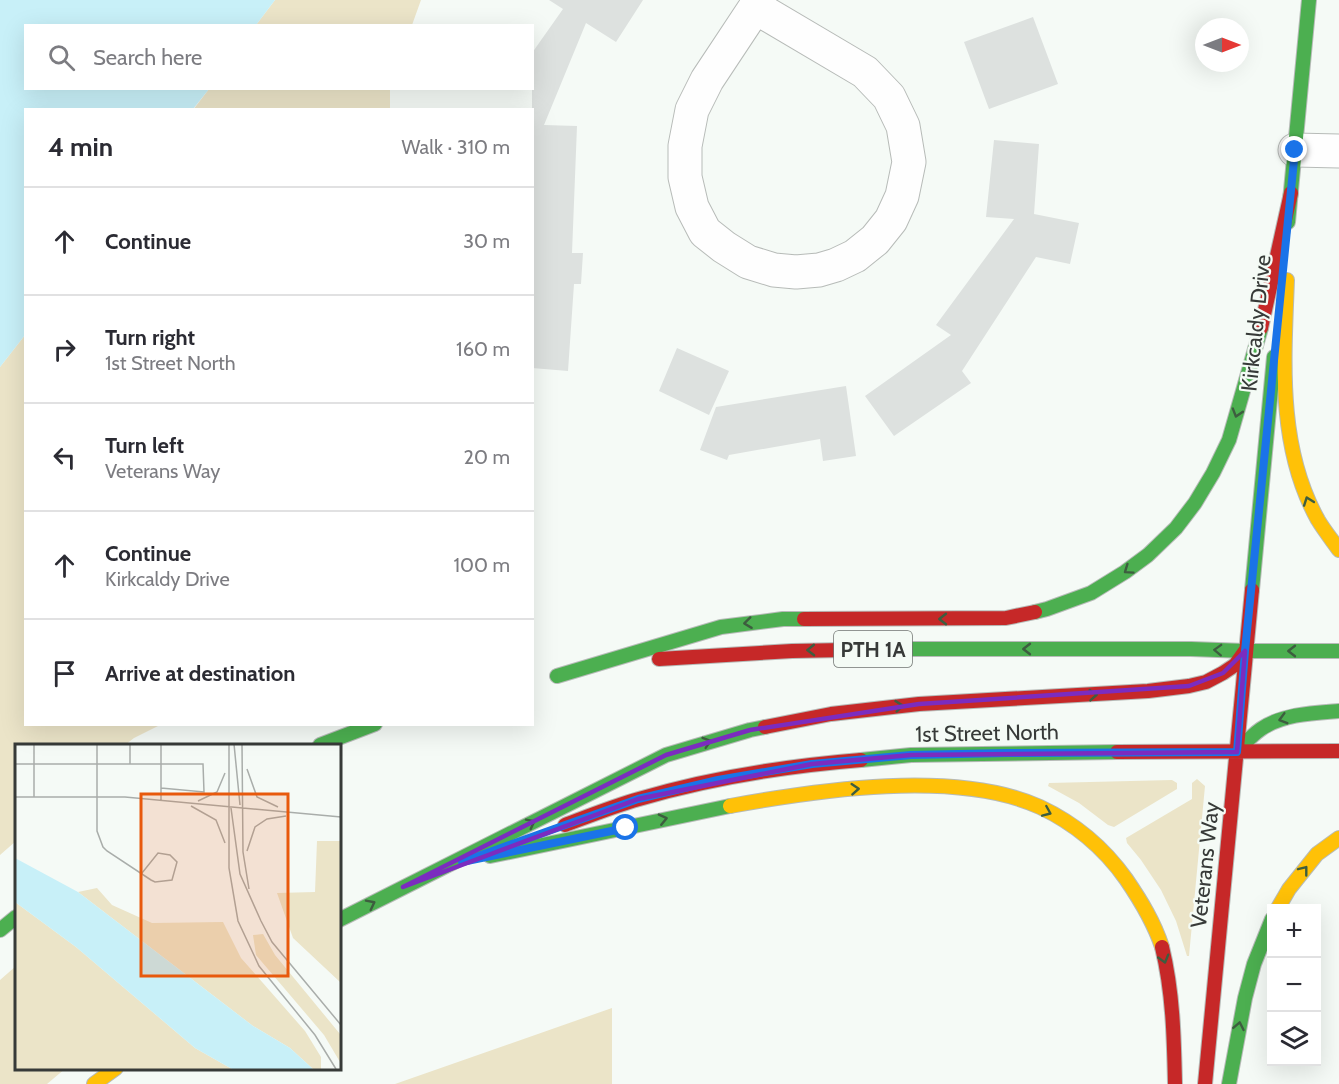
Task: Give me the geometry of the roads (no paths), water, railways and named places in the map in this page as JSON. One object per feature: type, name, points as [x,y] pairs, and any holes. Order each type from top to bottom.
[{"type":"main road","name":"Kirkcaldy Drive","points":[[1245,651],[1309,0]]},
{"type":"main road","points":[[1290,193],[1284,375],[1287,427],[1297,471],[1311,510],[1339,550]]},
{"type":"main road","points":[[557,676],[721,627],[783,619],[1006,618],[1047,609],[1091,593],[1125,573],[1176,528],[1213,473],[1229,440],[1260,334],[1290,193]]},
{"type":"main road","name":"PTH 1A","points":[[541,678],[650,660],[792,651],[1191,649],[1339,651]]},
{"type":"main road","points":[[340,919],[666,755],[750,730],[831,714],[919,704],[1124,693],[1189,686],[1206,682],[1223,673],[1234,665],[1245,651]]},
{"type":"main road","name":"Veterans Way","points":[[1205,1084],[1245,651]]},
{"type":"main road","points":[[1237,752],[1266,724],[1292,717],[1339,711]]},
{"type":"main road","points":[[323,744],[370,726]]},
{"type":"main road","name":"1st Street North","points":[[403,887],[462,862],[638,799],[718,780],[812,764],[911,755],[1339,751]]},
{"type":"main road","points":[[462,862],[689,813],[828,791],[888,786],[927,786],[978,790],[1018,800],[1058,816],[1096,844],[1136,893],[1155,928],[1167,967],[1174,1021],[1175,1084]]},
{"type":"main road","points":[[1281,904],[1289,889],[1317,854],[1339,838]]},
{"type":"main road","points":[[0,930],[15,918]]},
{"type":"main road","points":[[1228,1084],[1245,998],[1254,964],[1267,932]]},
{"type":"main road","points":[[94,1084],[115,1069]]},
{"type":"street","points":[[757,3],[865,72],[889,96],[903,126],[909,162],[902,196],[891,220],[875,240],[855,256],[819,270],[796,272],[774,270],[748,262],[724,247],[705,232],[692,207],[685,177],[685,147],[692,110],[707,80],[757,3]]},
{"type":"street","points":[[1295,150],[1339,151]]},
{"type":"water","points":[[0,0],[275,0],[257,24],[24,24],[24,90],[208,90],[194,108],[24,108],[24,336],[0,367]]}]
